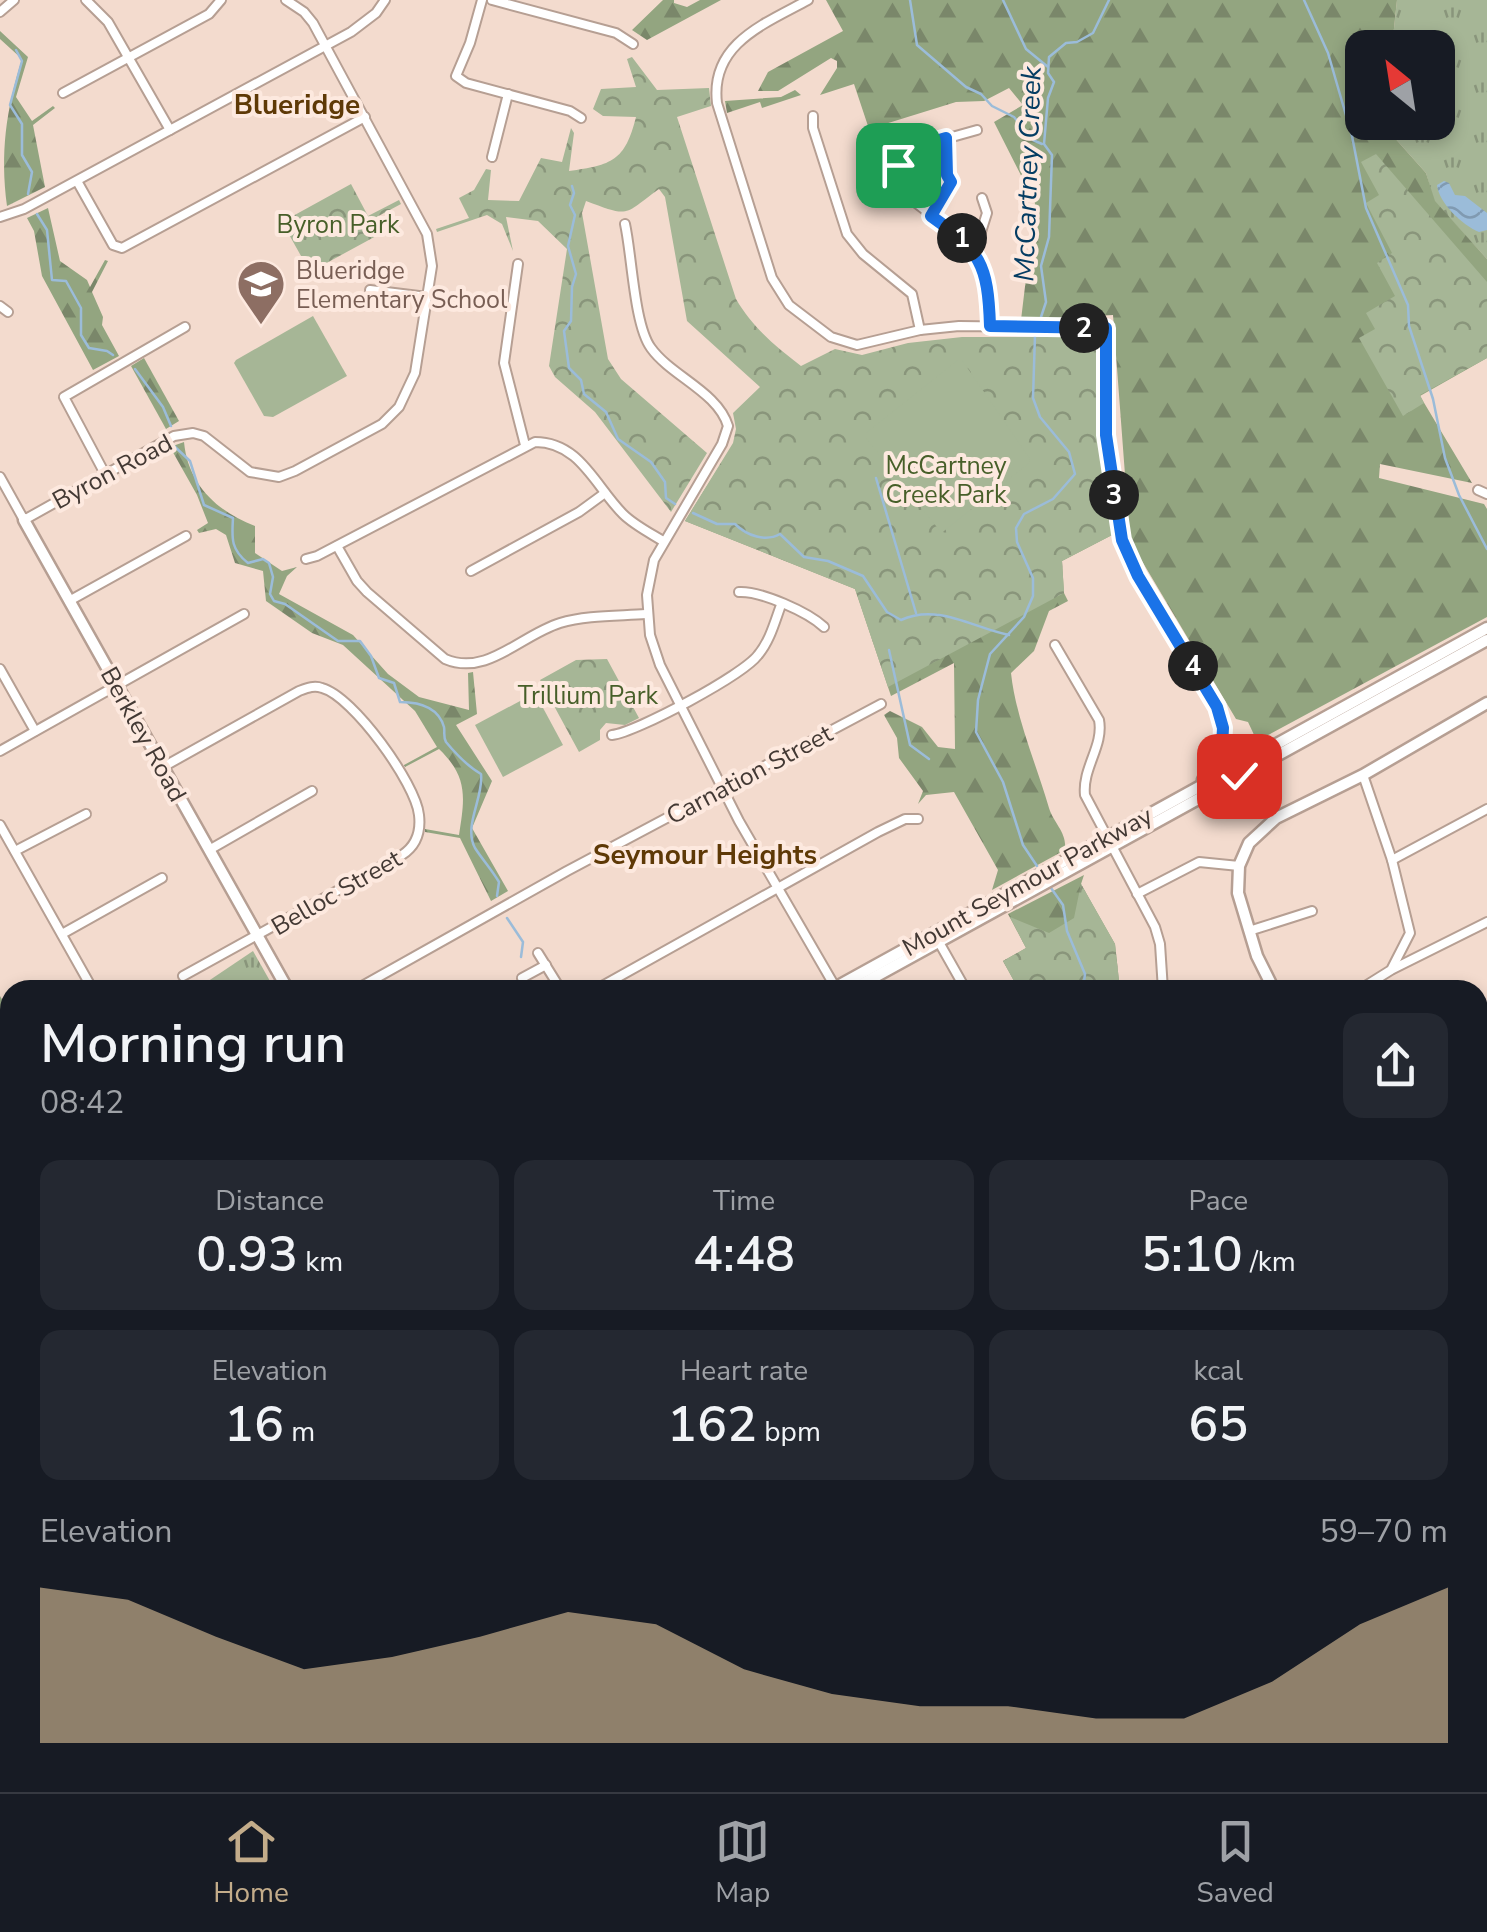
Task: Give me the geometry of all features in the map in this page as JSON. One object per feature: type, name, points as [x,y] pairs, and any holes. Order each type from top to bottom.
[{"type":"main road","name":"Berkley Road","points":[[24,520],[282,980]]},
{"type":"main road","name":"Mount Seymour Parkway","points":[[867,980],[1236,771],[1486,637]]},
{"type":"main road","points":[[1268,980],[1238,894],[1239,866],[1249,842],[1264,826],[1364,775],[1487,703]]},
{"type":"main road","points":[[1200,785],[1222,746]]},
{"type":"main road","name":"Mount Seymour Parkway","points":[[1108,842],[1200,785],[1236,771]]},
{"type":"main road","name":"Mount Seymour Parkway","points":[[852,980],[936,938]]},
{"type":"street","points":[[0,11],[14,0]]},
{"type":"street","points":[[86,0],[101,12],[170,130]]},
{"type":"street","points":[[64,92],[209,14],[221,0]]},
{"type":"street","name":"Byron Road","points":[[24,520],[166,440],[194,433],[212,440],[250,472],[278,477],[370,431],[399,407],[412,384],[432,250],[427,234],[326,46],[304,12],[286,0]]},
{"type":"street","points":[[0,218],[24,209],[326,46],[365,23],[385,0]]},
{"type":"street","points":[[482,0],[456,76],[466,83],[570,111],[580,118]]},
{"type":"street","points":[[492,0],[616,34],[632,44]]},
{"type":"street","points":[[808,0],[744,36],[728,53],[717,80],[716,98],[722,120],[772,278],[789,304],[841,342],[857,344],[920,330],[990,326],[1106,328],[1106,435],[1122,540],[1138,576],[1217,707],[1223,728],[1222,746],[1236,771]]},
{"type":"street","points":[[492,158],[508,94]]},
{"type":"street","points":[[814,116],[813,128],[847,234],[862,254],[912,294],[920,330]]},
{"type":"street","points":[[77,180],[110,240],[122,248],[365,118]]},
{"type":"street","points":[[895,153],[978,130]]},
{"type":"street","points":[[889,136],[898,165]]},
{"type":"street","points":[[931,216],[951,182],[947,175],[946,138]]},
{"type":"street","points":[[975,252],[986,214],[982,198]]},
{"type":"street","points":[[911,199],[975,252],[989,293],[990,326]]},
{"type":"street","points":[[624,224],[646,341],[659,358],[718,408],[728,426],[722,444],[663,540],[649,578],[646,614],[653,649],[722,787],[829,980]]},
{"type":"street","points":[[518,264],[504,362],[525,444]]},
{"type":"street","points":[[370,290],[427,296]]},
{"type":"street","points":[[105,474],[64,397],[185,327]]},
{"type":"street","points":[[306,559],[525,444],[544,442],[568,450],[629,520],[663,540]]},
{"type":"street","name":"Berkley Road","points":[[0,477],[24,520]]},
{"type":"street","points":[[472,571],[579,512],[605,493]]},
{"type":"street","points":[[70,601],[186,536]]},
{"type":"street","points":[[337,546],[367,592],[445,659],[460,665],[488,660],[557,624],[646,614]]},
{"type":"street","points":[[739,592],[782,604],[816,619],[824,627]]},
{"type":"street","points":[[612,735],[633,730],[750,664],[767,640],[782,604]]},
{"type":"street","points":[[0,751],[244,614]]},
{"type":"street","points":[[1055,645],[1099,720],[1100,734],[1084,787],[1160,944],[1163,980]]},
{"type":"street","points":[[0,670],[35,731]]},
{"type":"street","name":"Belloc Street","points":[[163,768],[300,690],[314,686],[332,693],[378,736],[418,810],[417,838],[402,856],[183,976]]},
{"type":"street","name":"Carnation Street","points":[[373,980],[881,704]]},
{"type":"street","points":[[1364,775],[1392,860],[1410,933],[1426,954]]},
{"type":"street","points":[[209,850],[312,791]]},
{"type":"street","points":[[1392,860],[1487,809]]},
{"type":"street","points":[[15,851],[86,814]]},
{"type":"street","points":[[612,980],[878,832],[905,819],[918,819]]},
{"type":"street","points":[[0,824],[87,980]]},
{"type":"street","points":[[1138,894],[1192,864],[1239,866]]},
{"type":"street","points":[[62,934],[162,878]]},
{"type":"street","points":[[1249,931],[1312,911]]},
{"type":"street","points":[[1376,980],[1487,922]]},
{"type":"street","points":[[1391,970],[1410,933]]},
{"type":"street","points":[[936,938],[960,980]]},
{"type":"street","points":[[538,953],[555,980]]},
{"type":"street","points":[[522,978],[546,966]]},
{"type":"green space","points":[[663,0],[674,0],[687,7],[700,0],[721,0],[647,40],[632,30]]},
{"type":"green space","points":[[826,0],[1397,0],[1394,30],[1345,30],[1345,140],[1397,140],[1426,173],[1435,201],[1487,259],[1487,358],[1420,396],[1472,483],[1380,464],[1379,478],[1484,504],[1487,617],[1257,741],[1248,722],[1236,719],[1130,541],[1113,315],[1021,320],[1035,203],[994,122],[1023,105],[1009,88],[984,101],[956,102],[869,129],[854,84],[820,95],[837,68],[837,61],[831,58],[778,91],[758,91],[768,72],[843,31]]},
{"type":"green space","points":[[1397,0],[1487,0],[1487,259],[1434,201],[1426,173],[1397,140],[1455,140],[1455,30],[1394,30]]},
{"type":"green space","points":[[0,31],[28,57],[16,97],[32,121],[55,108],[33,125],[45,187],[7,206],[6,132],[22,59],[0,39]]},
{"type":"green space","name":"McCartney Creek Park","points":[[632,57],[657,90],[709,88],[711,106],[677,117],[736,299],[765,336],[801,366],[835,349],[862,355],[908,343],[962,337],[1097,337],[1101,429],[1114,534],[1062,561],[1064,593],[888,687],[855,589],[685,521],[733,443],[733,413],[760,387],[687,321],[665,197],[659,189],[626,211],[586,201],[582,213],[608,359],[621,379],[707,453],[671,512],[595,412],[555,377],[549,366],[567,249],[538,221],[506,217],[513,251],[502,224],[487,215],[437,232],[436,229],[469,218],[459,198],[474,190],[486,169],[491,170],[488,200],[519,201],[541,158],[562,162],[571,128],[574,133],[569,171],[606,163],[621,152],[636,117],[603,116],[593,109],[601,89],[636,87],[627,59]]},
{"type":"green space","points":[[795,90],[801,95],[762,108],[760,102],[727,113],[725,101],[781,97]]},
{"type":"green space","points":[[1376,154],[1487,282],[1487,358],[1420,395],[1424,403],[1403,416],[1359,338],[1375,329],[1366,313],[1395,296],[1377,263],[1392,253],[1366,203],[1379,195],[1361,162]]},
{"type":"green space","name":"Byron Park","points":[[351,184],[368,216],[399,200],[401,204],[371,220],[378,235],[310,272],[282,222]]},
{"type":"green space","points":[[48,208],[60,261],[87,280],[90,287],[105,260],[108,261],[92,292],[103,317],[102,325],[119,356],[93,370],[42,276],[34,231],[27,218]]},
{"type":"green space","points":[[313,316],[347,376],[273,417],[264,416],[234,363]]},
{"type":"green space","points":[[1097,337],[1101,429],[1114,534],[1062,561],[1068,601],[1049,611],[1034,651],[1011,673],[1022,724],[1065,850],[992,890],[998,870],[954,792],[926,795],[918,804],[923,791],[899,758],[897,738],[884,715],[890,711],[922,727],[938,747],[955,749],[954,663],[891,696],[855,589],[685,521],[722,462]]},
{"type":"green space","points":[[144,358],[179,421],[166,429],[131,366]]},
{"type":"green space","points":[[962,360],[1030,459],[940,531],[866,438],[866,433]]},
{"type":"green space","points":[[184,442],[192,471],[207,495],[229,513],[255,526],[255,553],[282,571],[297,567],[287,576],[279,594],[353,635],[388,674],[419,697],[469,710],[468,673],[473,672],[477,714],[456,725],[492,781],[472,828],[508,891],[491,901],[460,838],[425,832],[459,835],[462,788],[455,769],[439,749],[405,767],[437,747],[415,711],[343,645],[312,633],[266,601],[263,571],[235,563],[226,535],[216,529],[199,533],[197,530],[208,523],[170,447]]},
{"type":"green space","name":"Trillium Park","points":[[607,659],[639,718],[625,725],[606,723],[600,730],[600,740],[579,752],[540,680],[576,660]]},
{"type":"green space","points":[[535,693],[563,745],[503,777],[475,725]]},
{"type":"green space","points":[[1084,875],[1081,884],[1115,944],[1119,980],[1013,980],[1003,961],[1026,948],[1008,914]]},
{"type":"green space","points":[[1081,884],[1115,944],[1119,980],[1013,980],[1003,961],[1026,948],[1010,917],[1049,933],[1074,918]]},
{"type":"green space","points":[[253,951],[269,980],[210,980]]},
{"type":"water","points":[[1444,181],[1455,195],[1465,196],[1487,213],[1487,230],[1472,229],[1452,213],[1437,185]]},
{"type":"waterway","points":[[910,0],[917,45],[966,87],[1014,117],[1033,140],[1042,144]]},
{"type":"waterway","points":[[1003,0],[1026,49],[1048,67]]},
{"type":"waterway","name":"McCartney Creek","points":[[1041,317],[1046,302],[1041,266],[1049,237],[1052,155],[1044,144],[1048,98],[1054,82],[1048,73],[1049,57],[1066,43],[1093,33],[1109,0]]},
{"type":"waterway","points":[[1304,0],[1328,53],[1352,136],[1366,208],[1408,305],[1409,326],[1433,399],[1445,458],[1487,549]]},
{"type":"waterway","points":[[16,50],[22,61],[10,105],[22,124],[22,155],[32,172],[28,194]]},
{"type":"waterway","points":[[572,186],[570,205],[575,215],[568,246],[576,274],[571,321],[564,331],[569,368],[581,380],[584,394],[606,412],[618,439],[651,462],[665,482],[666,498],[675,504]]},
{"type":"waterway","points":[[37,214],[47,230],[52,280],[66,281],[81,308],[81,335],[89,348],[113,355]]},
{"type":"waterway","name":"McCartney Creek","points":[[1035,335],[1033,398],[1040,417],[1069,452],[1075,474],[1053,499],[1024,514],[1016,528],[1017,542],[1033,578],[1033,596],[1024,617],[990,654],[978,700],[976,732],[1003,782],[1023,845],[1037,866]]},
{"type":"waterway","points":[[135,369],[163,407],[171,426]]},
{"type":"waterway","points":[[173,445],[190,461],[204,505],[233,518],[238,553],[248,563],[263,559],[269,563],[273,577],[270,594],[274,601],[285,604],[338,641],[360,641],[379,678],[394,683],[400,702],[419,704],[437,714],[446,742],[481,774],[472,839],[499,882],[497,896]]},
{"type":"waterway","points":[[876,478],[916,613]]},
{"type":"waterway","points":[[693,513],[717,524],[735,524],[757,536],[769,538],[780,534],[804,557],[828,561],[863,576],[887,612],[901,620],[915,615],[942,615],[1009,635]]},
{"type":"waterway","points":[[889,650],[910,745],[929,759]]},
{"type":"waterway","name":"McCartney Creek","points":[[1051,888],[1063,905],[1067,931],[1084,980]]},
{"type":"waterway","points":[[507,918],[523,942],[521,957]]},
{"type":"place","name":"Blueridge Elementary School","points":[[261,326]]},
{"type":"district","name":"Blueridge","points":[[297,104]]},
{"type":"district","name":"Seymour Heights","points":[[705,854]]},
{"type":"route","points":[[898,165],[895,153],[946,138],[947,175],[951,182],[931,216],[975,252],[989,293],[990,326],[1106,328],[1104,410],[1122,540],[1138,576],[1217,707],[1223,728],[1222,746],[1239,776]]}]
